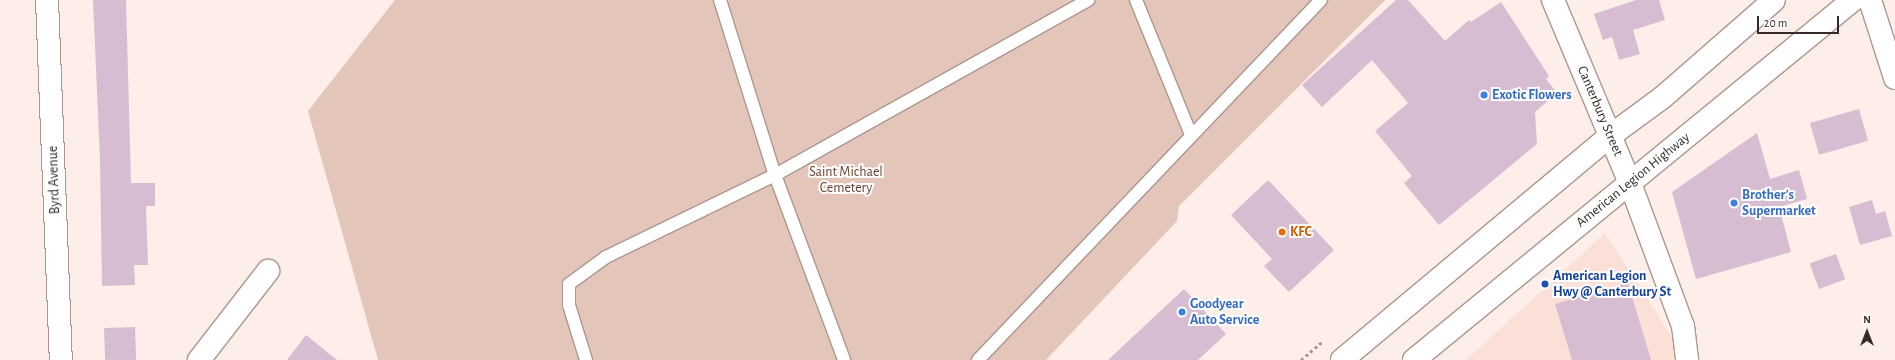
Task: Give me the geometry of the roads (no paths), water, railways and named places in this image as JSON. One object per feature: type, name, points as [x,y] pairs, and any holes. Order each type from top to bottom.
[{"type":"main road","name":"Byrd Avenue","points":[[47,0],[61,360]]},
{"type":"main road","name":"Canterbury Street","points":[[1552,0],[1630,183],[1683,326],[1687,360]]},
{"type":"main road","points":[[1342,360],[1610,136],[1663,97],[1774,0]]},
{"type":"main road","name":"American Legion Highway","points":[[1414,360],[1853,0]]},
{"type":"main road","points":[[1870,0],[1895,78]]},
{"type":"main road","points":[[199,360],[268,271]]},
{"type":"lane","points":[[720,0],[775,174],[844,360]]},
{"type":"lane","points":[[586,360],[569,305],[569,284],[606,257],[775,174],[1088,0]]},
{"type":"lane","points":[[1136,0],[1191,135]]},
{"type":"lane","points":[[978,360],[1321,0]]},
{"type":"place","name":"Exotic Flowers","points":[[1484,95]]},
{"type":"place","name":"Brother’s Supermarket","points":[[1734,203]]},
{"type":"place","name":"KFC","points":[[1282,232]]},
{"type":"place","name":"American Legion Hwy @ Canterbury St","points":[[1545,284]]},
{"type":"place","name":"Goodyear Auto Service","points":[[1182,312]]},
{"type":"park label","name":"Saint Michael Cemetery","points":[[846,180]]}]
